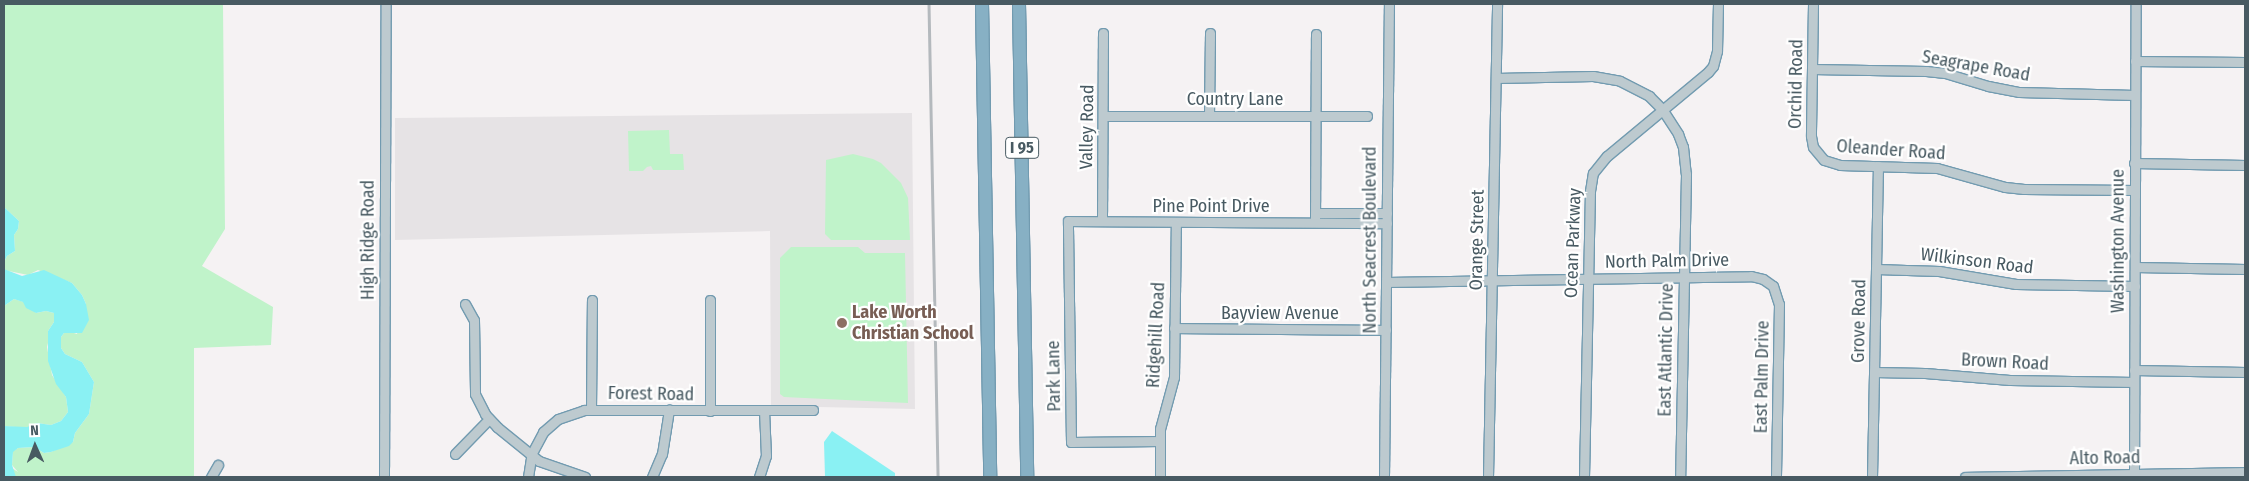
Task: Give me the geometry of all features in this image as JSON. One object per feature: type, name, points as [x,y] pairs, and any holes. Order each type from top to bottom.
[{"type":"highway","name":"I 95","points":[[982,4],[990,477]]},
{"type":"highway","name":"I 95","points":[[1019,4],[1028,477]]},
{"type":"street","name":"High Ridge Road","points":[[384,477],[386,4]]},
{"type":"street","name":"North Seacrest Boulevard","points":[[1384,477],[1388,4]]},
{"type":"street","name":"Orange Street","points":[[1488,477],[1497,4]]},
{"type":"street","name":"Ocean Parkway","points":[[1584,477],[1590,191],[1593,173],[1607,156],[1713,66],[1717,51],[1718,4]]},
{"type":"street","name":"Orchid Road","points":[[1813,4],[1812,142],[1816,152],[1824,160]]},
{"type":"street","name":"Washington Avenue","points":[[2134,476],[2136,4]]},
{"type":"street","points":[[1209,115],[1210,33]]},
{"type":"street","name":"Valley Road","points":[[1102,221],[1104,34]]},
{"type":"street","points":[[1315,218],[1316,34]]},
{"type":"street","points":[[2135,61],[2245,62]]},
{"type":"street","name":"Seagrape Road","points":[[1812,69],[1945,73],[1988,86],[2019,92],[2135,94]]},
{"type":"street","name":"East Atlantic Drive","points":[[1496,78],[1607,77],[1638,89],[1662,109],[1678,134],[1685,160],[1680,477]]},
{"type":"street","name":"Country Lane","points":[[1103,116],[1368,116]]},
{"type":"street","name":"Oleander Road","points":[[1824,160],[1840,165],[1938,168],[2005,187],[2024,189],[2134,190]]},
{"type":"street","points":[[2134,163],[2245,165]]},
{"type":"street","name":"Grove Road","points":[[1872,477],[1878,166]]},
{"type":"street","name":"Pine Point Drive","points":[[1068,220],[1176,223],[1315,218],[1355,213],[1387,213]]},
{"type":"street","points":[[1355,213],[1355,223]]},
{"type":"street","name":"Pine Point Drive","points":[[1315,218],[1355,223],[1387,224]]},
{"type":"street","name":"Park Lane","points":[[1068,220],[1071,442],[1160,441]]},
{"type":"street","name":"Ridgehill Road","points":[[1160,477],[1160,441],[1163,416],[1174,377],[1176,223]]},
{"type":"street","points":[[2135,267],[2245,269]]},
{"type":"street","name":"Wilkinson Road","points":[[1876,269],[1939,271],[2016,284],[2135,286]]},
{"type":"street","name":"North Palm Drive","points":[[1386,282],[1751,276],[1768,282]]},
{"type":"street","name":"East Palm Drive","points":[[1768,282],[1776,291],[1779,304],[1776,477]]},
{"type":"street","points":[[591,410],[592,300]]},
{"type":"street","points":[[710,300],[710,411]]},
{"type":"street","points":[[466,304],[474,320],[476,394],[489,419],[532,453],[538,460],[550,466],[585,477]]},
{"type":"street","name":"Bayview Avenue","points":[[1174,328],[1386,330]]},
{"type":"street","points":[[2134,370],[2245,372]]},
{"type":"street","name":"Brown Road","points":[[1874,372],[2010,380],[2134,382]]},
{"type":"street","name":"Forest Road","points":[[528,477],[532,453],[539,438],[553,423],[571,413],[591,410],[814,410]]},
{"type":"street","points":[[652,477],[662,454],[669,410]]},
{"type":"street","points":[[759,477],[766,456],[764,411]]},
{"type":"street","points":[[455,454],[489,419]]},
{"type":"street","points":[[211,477],[218,465]]},
{"type":"street","name":"Alto Road","points":[[1965,477],[2134,476],[2245,472]]},
{"type":"shaded area","name":"Lake Worth Christian School","points":[[912,113],[915,409],[771,406],[770,231],[395,240],[395,118]]},
{"type":"green space","points":[[4,4],[223,4],[225,229],[202,266],[273,307],[271,345],[194,348],[194,477],[4,477],[4,463],[18,472],[12,465],[13,451],[18,448],[34,447],[44,453],[51,452],[73,442],[75,433],[89,414],[94,382],[82,362],[65,354],[61,348],[61,337],[64,333],[71,332],[77,334],[86,304],[82,295],[72,283],[38,270],[28,275],[4,270],[4,262],[7,256],[15,251],[14,235],[18,229],[19,221],[4,207]]},
{"type":"green space","points":[[669,130],[670,154],[683,154],[684,170],[653,170],[651,166],[643,171],[629,171],[628,131]]},
{"type":"green space","points":[[853,154],[881,163],[901,183],[908,198],[910,240],[831,240],[825,234],[826,160]]},
{"type":"green space","points":[[791,247],[858,247],[865,253],[905,253],[908,403],[784,397],[780,394],[780,258]]},
{"type":"green space","points":[[14,299],[24,302],[36,313],[46,311],[54,313],[54,322],[48,331],[47,347],[52,375],[66,397],[68,412],[61,421],[51,425],[37,423],[27,428],[4,426],[4,306]]},
{"type":"water","points":[[4,207],[19,221],[18,229],[14,235],[15,251],[7,256],[4,262]]},
{"type":"water","points":[[4,269],[22,276],[44,270],[72,283],[82,295],[89,320],[82,333],[64,333],[61,337],[61,348],[65,354],[82,362],[94,382],[89,414],[75,433],[73,442],[69,446],[44,453],[34,447],[18,448],[13,452],[12,465],[16,477],[4,477],[4,426],[27,427],[37,423],[51,425],[61,421],[68,412],[66,397],[56,384],[48,361],[48,331],[54,322],[54,313],[46,311],[36,313],[26,308],[23,302],[14,299],[4,306]]},
{"type":"water","points":[[832,431],[895,473],[895,477],[825,477],[824,442]]},
{"type":"railway","points":[[929,4],[938,477]]},
{"type":"place","name":"Lake Worth Christian School","points":[[842,323]]}]
